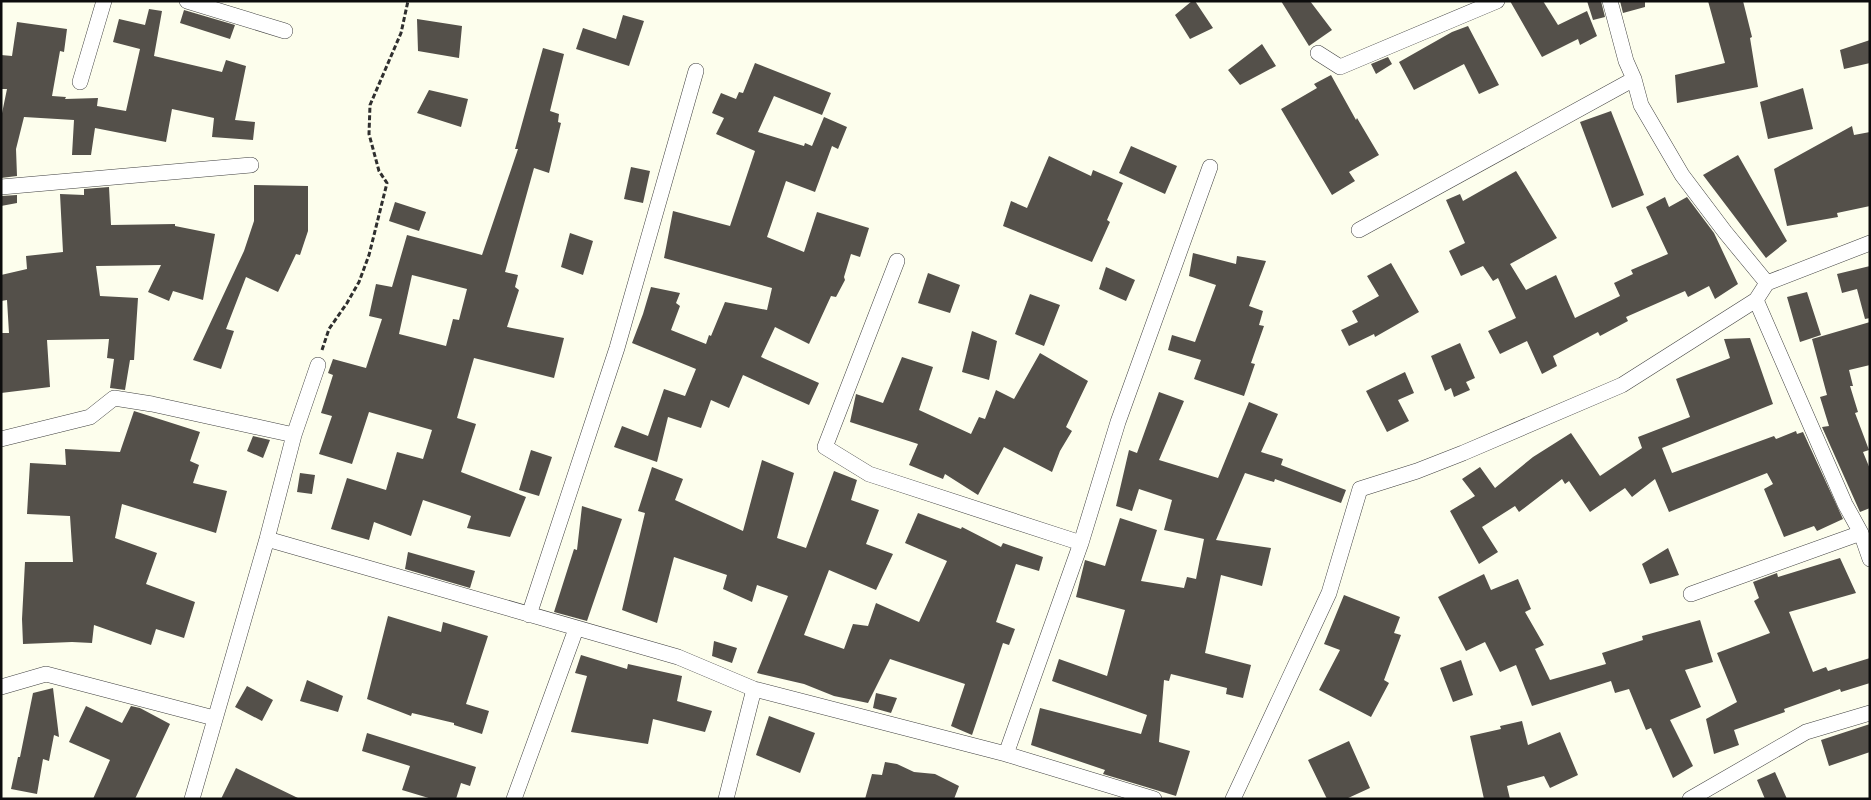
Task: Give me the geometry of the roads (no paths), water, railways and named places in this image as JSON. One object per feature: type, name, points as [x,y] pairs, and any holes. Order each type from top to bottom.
[{"type":"street","points":[[80,82],[104,1]]},
{"type":"street","points":[[187,1],[285,31]]},
{"type":"street","points":[[1318,53],[1340,67],[1497,1]]},
{"type":"street","points":[[1610,1],[1626,61],[1634,79],[1641,105],[1682,175],[1767,283]]},
{"type":"street","points":[[529,614],[617,348],[696,71]]},
{"type":"street","points":[[1360,230],[1634,79]]},
{"type":"street","points":[[1,187],[251,165]]},
{"type":"street","points":[[1006,754],[1081,543],[1118,422],[1210,167]]},
{"type":"street","points":[[1233,799],[1329,593],[1360,489],[1417,471],[1463,453],[1622,385],[1756,300],[1767,283],[1870,243]]},
{"type":"street","points":[[897,261],[825,447],[870,474],[1081,543]]},
{"type":"street","points":[[1756,300],[1845,504],[1861,533],[1870,559]]},
{"type":"street","points":[[192,799],[267,539],[294,435],[318,365]]},
{"type":"street","points":[[1,439],[90,417],[114,398],[152,404],[294,435]]},
{"type":"street","points":[[1691,594],[1861,533]]},
{"type":"street","points":[[267,539],[678,657],[754,689],[1006,754],[1154,799]]},
{"type":"street","points":[[514,799],[576,629]]},
{"type":"street","points":[[1,687],[46,674],[214,718]]},
{"type":"street","points":[[726,799],[754,689]]},
{"type":"street","points":[[1690,799],[1806,732],[1870,713]]}]
